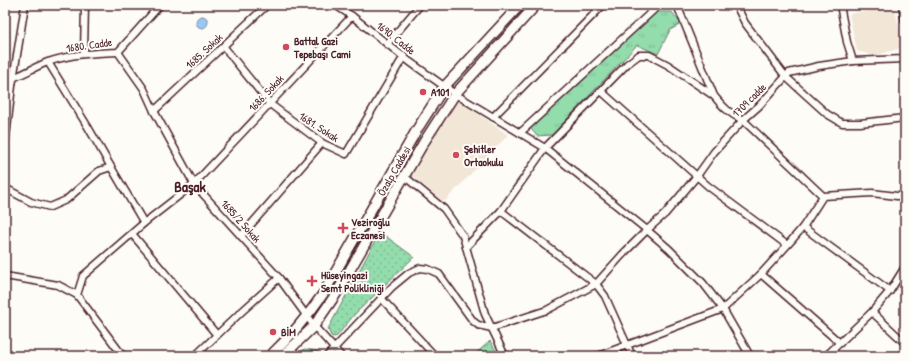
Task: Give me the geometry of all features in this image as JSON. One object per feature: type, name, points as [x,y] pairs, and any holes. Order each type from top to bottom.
[{"type":"main road","name":"Özalp Caddesi","points":[[270,356],[289,338],[308,316],[323,294],[416,131],[444,86],[520,5]]},
{"type":"main road","name":"Özalp Caddesi","points":[[283,356],[314,326],[336,294],[424,142],[455,94],[536,5]]},
{"type":"street","points":[[5,146],[25,5]]},
{"type":"street","points":[[84,53],[85,5]]},
{"type":"street","name":"1680. Cadde","points":[[5,80],[14,78],[48,62],[84,53],[118,52],[160,5]]},
{"type":"street","name":"1685. Sokak","points":[[154,111],[224,47],[267,5]]},
{"type":"street","name":"1690. Cadde","points":[[336,5],[455,94],[545,148],[647,230],[703,283],[724,309],[750,356]]},
{"type":"street","points":[[387,44],[420,5]]},
{"type":"street","points":[[493,117],[603,5]]},
{"type":"street","points":[[520,134],[659,5]]},
{"type":"street","points":[[677,5],[714,96],[724,109],[743,120],[823,196],[872,193],[905,196]]},
{"type":"street","points":[[736,5],[745,23],[786,77],[828,114],[842,123],[860,124],[905,118]]},
{"type":"street","points":[[840,5],[847,42],[854,61]]},
{"type":"street","points":[[902,5],[905,21]]},
{"type":"street","name":"1686. Sokak","points":[[77,295],[83,276],[144,223],[194,184],[352,16]]},
{"type":"street","name":"1681. Sokak","points":[[224,47],[270,104],[322,143],[346,154],[404,56]]},
{"type":"street","name":"1685/2 Sokak","points":[[118,52],[144,89],[154,111],[194,184],[279,278],[314,326],[341,356]]},
{"type":"street","points":[[466,247],[501,211],[545,148],[627,64],[639,55],[649,55],[668,65],[714,96]]},
{"type":"street","name":"1709 cadde","points":[[596,284],[623,254],[665,214],[697,176],[714,152],[743,120],[760,106],[789,73],[819,66],[854,61],[905,59]]},
{"type":"street","points":[[48,62],[144,223]]},
{"type":"street","points":[[601,91],[697,176],[787,245]]},
{"type":"street","points":[[241,236],[322,143]]},
{"type":"street","points":[[5,188],[31,202],[50,207],[66,200],[99,171],[111,167]]},
{"type":"street","points":[[404,176],[444,209],[463,236],[485,314],[506,356]]},
{"type":"street","points":[[598,356],[724,309],[761,274],[803,227],[823,196]]},
{"type":"street","points":[[501,211],[596,284],[605,296],[632,356]]},
{"type":"street","points":[[803,227],[890,292]]},
{"type":"street","points":[[132,234],[217,335]]},
{"type":"street","points":[[826,356],[872,312],[890,292],[905,267]]},
{"type":"street","points":[[327,356],[381,298],[409,273],[420,268],[428,269],[438,274],[473,321],[478,325],[492,328],[547,310],[596,284]]},
{"type":"street","points":[[761,274],[840,342]]},
{"type":"street","points":[[5,276],[58,285],[77,295],[122,356]]},
{"type":"street","points":[[195,356],[279,278]]},
{"type":"street","points":[[381,298],[435,356]]},
{"type":"street","points":[[872,312],[905,343]]},
{"type":"shaded area","points":[[894,6],[904,47],[874,56],[857,51],[849,14]]},
{"type":"shaded area","name":"Şehitler Ortaokulu","points":[[455,100],[473,110],[508,135],[444,202],[411,175]]},
{"type":"green space","points":[[654,12],[672,12],[681,24],[670,30],[658,54],[637,45],[552,135],[537,136],[530,128]]},
{"type":"green space","points":[[380,232],[414,257],[354,315],[337,336],[331,336],[328,329]]},
{"type":"green space","points":[[490,341],[499,356],[473,356]]},
{"type":"green space","points":[[304,349],[318,351],[316,356],[297,356]]},
{"type":"water","points":[[202,16],[206,18],[208,22],[206,26],[202,28],[198,26],[196,22],[198,18]]},
{"type":"place","name":"Battal Gazi Tepebaşı Cami","points":[[286,47]]},
{"type":"place","name":"A101","points":[[423,92]]},
{"type":"place","name":"Şehitler Ortaokulu","points":[[456,155]]},
{"type":"place","name":"Veziroğlu Eczanesi","points":[[343,228]]},
{"type":"place","name":"Hüseyingazi Semt Polikliniği","points":[[312,281]]},
{"type":"place","name":"BİM","points":[[273,332]]},
{"type":"district","name":"Başak","points":[[190,187]]}]
